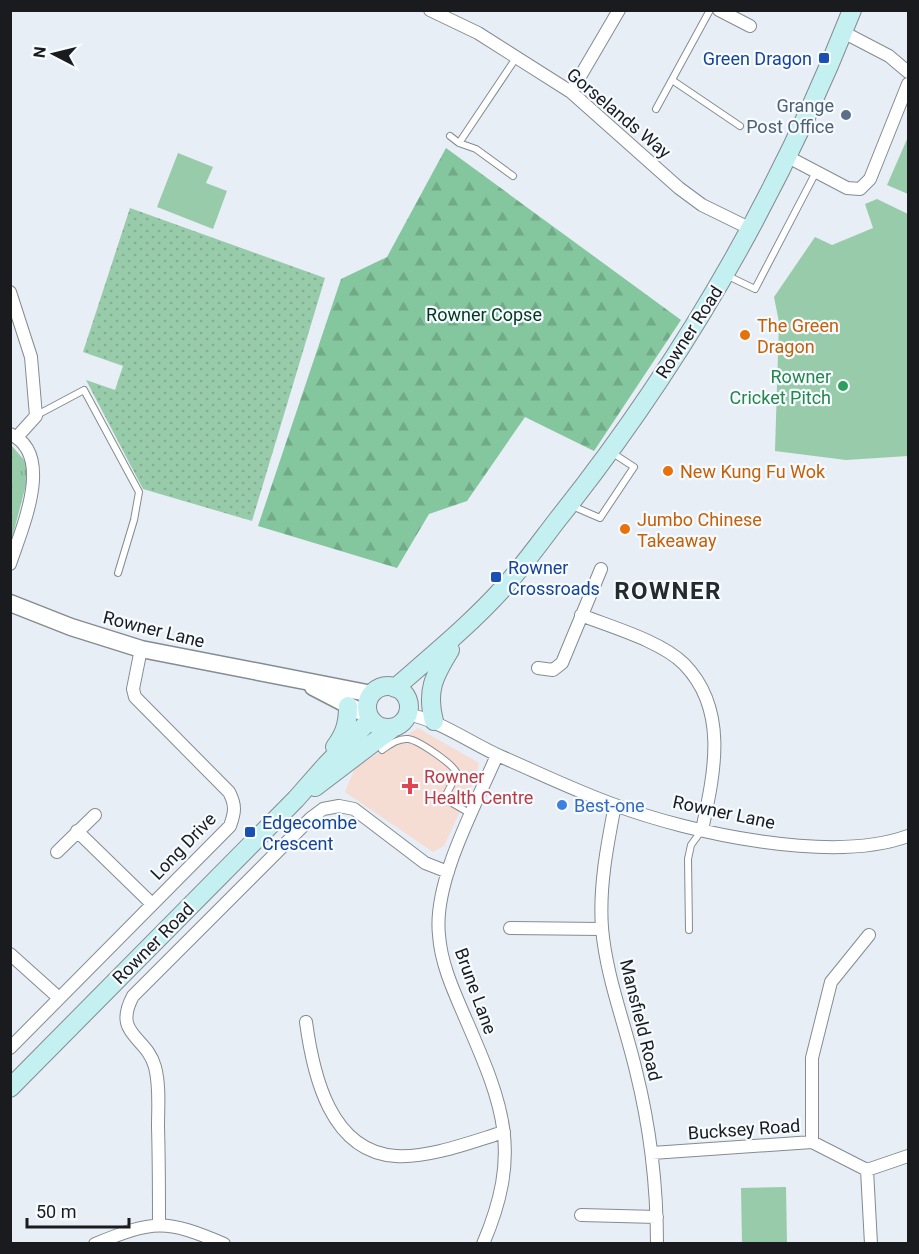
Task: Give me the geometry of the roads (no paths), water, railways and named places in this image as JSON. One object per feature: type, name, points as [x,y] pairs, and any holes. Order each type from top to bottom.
[{"type":"main road","name":"Rowner Road","points":[[403,699],[505,585],[611,452],[726,274],[751,229],[788,157],[852,10]]},
{"type":"main road","name":"Rowner Road","points":[[403,699],[450,650],[472,620]]},
{"type":"main road","points":[[434,722],[429,696],[438,670],[450,650]]},
{"type":"main road","points":[[383,687],[403,699],[394,727],[382,727],[370,718],[367,704],[372,694],[383,687]]},
{"type":"main road","points":[[326,765],[344,735],[348,720],[348,706]]},
{"type":"main road","name":"Rowner Road","points":[[10,1088],[296,799],[370,718]]},
{"type":"main road","name":"Rowner Road","points":[[296,799],[333,775],[394,727]]},
{"type":"street","name":"Gorselands Way","points":[[430,10],[478,33],[571,92],[679,188],[702,205],[751,229]]},
{"type":"street","points":[[571,92],[619,10]]},
{"type":"street","points":[[719,10],[750,26]]},
{"type":"street","points":[[843,32],[889,56],[909,72]]},
{"type":"street","points":[[788,157],[847,188],[860,189],[867,184],[909,84]]},
{"type":"street","points":[[10,292],[32,357],[36,416],[14,436],[34,463],[33,489],[10,564]]},
{"type":"street","points":[[538,668],[553,670],[562,663],[601,568]]},
{"type":"street","name":"Rowner Lane","points":[[10,603],[71,627],[141,649],[372,694]]},
{"type":"street","points":[[581,615],[654,645],[683,664],[704,693],[712,716],[716,743],[702,830]]},
{"type":"street","name":"Long Drive","points":[[10,1048],[230,826],[235,803],[229,792],[135,697],[133,689],[141,649]]},
{"type":"street","name":"Rowner Lane","points":[[293,677],[370,718]]},
{"type":"street","name":"Rowner Lane","points":[[403,699],[434,722],[497,755],[615,805],[702,830],[776,843],[827,847],[868,845],[909,836]]},
{"type":"street","name":"Brune Lane","points":[[483,1244],[503,1189],[504,1132],[497,1098],[442,957],[438,916],[448,872],[497,755]]},
{"type":"street","name":"Mansfield Road","points":[[615,805],[602,889],[602,929],[612,981],[637,1073],[652,1153],[657,1244]]},
{"type":"street","points":[[159,1224],[156,1076],[148,1051],[129,1031],[126,1021],[127,1007],[133,996],[311,818],[323,809],[339,806],[354,810],[425,863],[448,872]]},
{"type":"street","points":[[57,852],[95,815]]},
{"type":"street","points":[[77,831],[152,904]]},
{"type":"street","points":[[510,927],[602,929]]},
{"type":"street","points":[[812,1142],[812,1058],[831,982],[869,935]]},
{"type":"street","points":[[10,954],[59,999]]},
{"type":"street","points":[[306,1022],[312,1067],[335,1120],[361,1146],[395,1156],[448,1149],[504,1132]]},
{"type":"street","name":"Bucksey Road","points":[[652,1153],[812,1142],[867,1170]]},
{"type":"street","points":[[872,1244],[867,1170],[909,1156]]},
{"type":"street","points":[[581,1215],[657,1217]]},
{"type":"street","points":[[95,1244],[130,1230],[159,1224],[185,1228],[224,1244]]},
{"type":"lane","points":[[656,109],[710,10]]},
{"type":"lane","points":[[459,143],[516,57]]},
{"type":"lane","points":[[672,80],[740,126]]},
{"type":"lane","points":[[450,136],[459,143],[476,149],[513,176]]},
{"type":"lane","points":[[726,274],[755,289],[816,171]]},
{"type":"lane","points":[[36,416],[84,390],[139,492],[134,520],[118,573]]},
{"type":"lane","points":[[570,504],[600,518],[634,467],[611,452]]},
{"type":"lane","points":[[382,750],[399,740],[409,739],[451,765],[457,774],[447,793],[447,800],[472,815]]},
{"type":"lane","points":[[689,930],[688,860],[691,845],[702,830]]},
{"type":"place","name":"Green Dragon","points":[[824,58]]},
{"type":"place","name":"Grange Post Office","points":[[846,115]]},
{"type":"place","name":"The Green Dragon","points":[[745,335]]},
{"type":"place","name":"Rowner Cricket Pitch","points":[[843,386]]},
{"type":"place","name":"New Kung Fu Wok","points":[[668,471]]},
{"type":"place","name":"Jumbo Chinese Takeaway","points":[[625,529]]},
{"type":"place","name":"Rowner Crossroads","points":[[496,577]]},
{"type":"place","name":"Rowner Health Centre","points":[[410,786]]},
{"type":"place","name":"Best-one","points":[[562,805]]},
{"type":"place","name":"Edgecombe Crescent","points":[[250,832]]},
{"type":"district","name":"ROWNER","points":[[668,591]]},
{"type":"park label","name":"Rowner Copse","points":[[484,314]]}]
